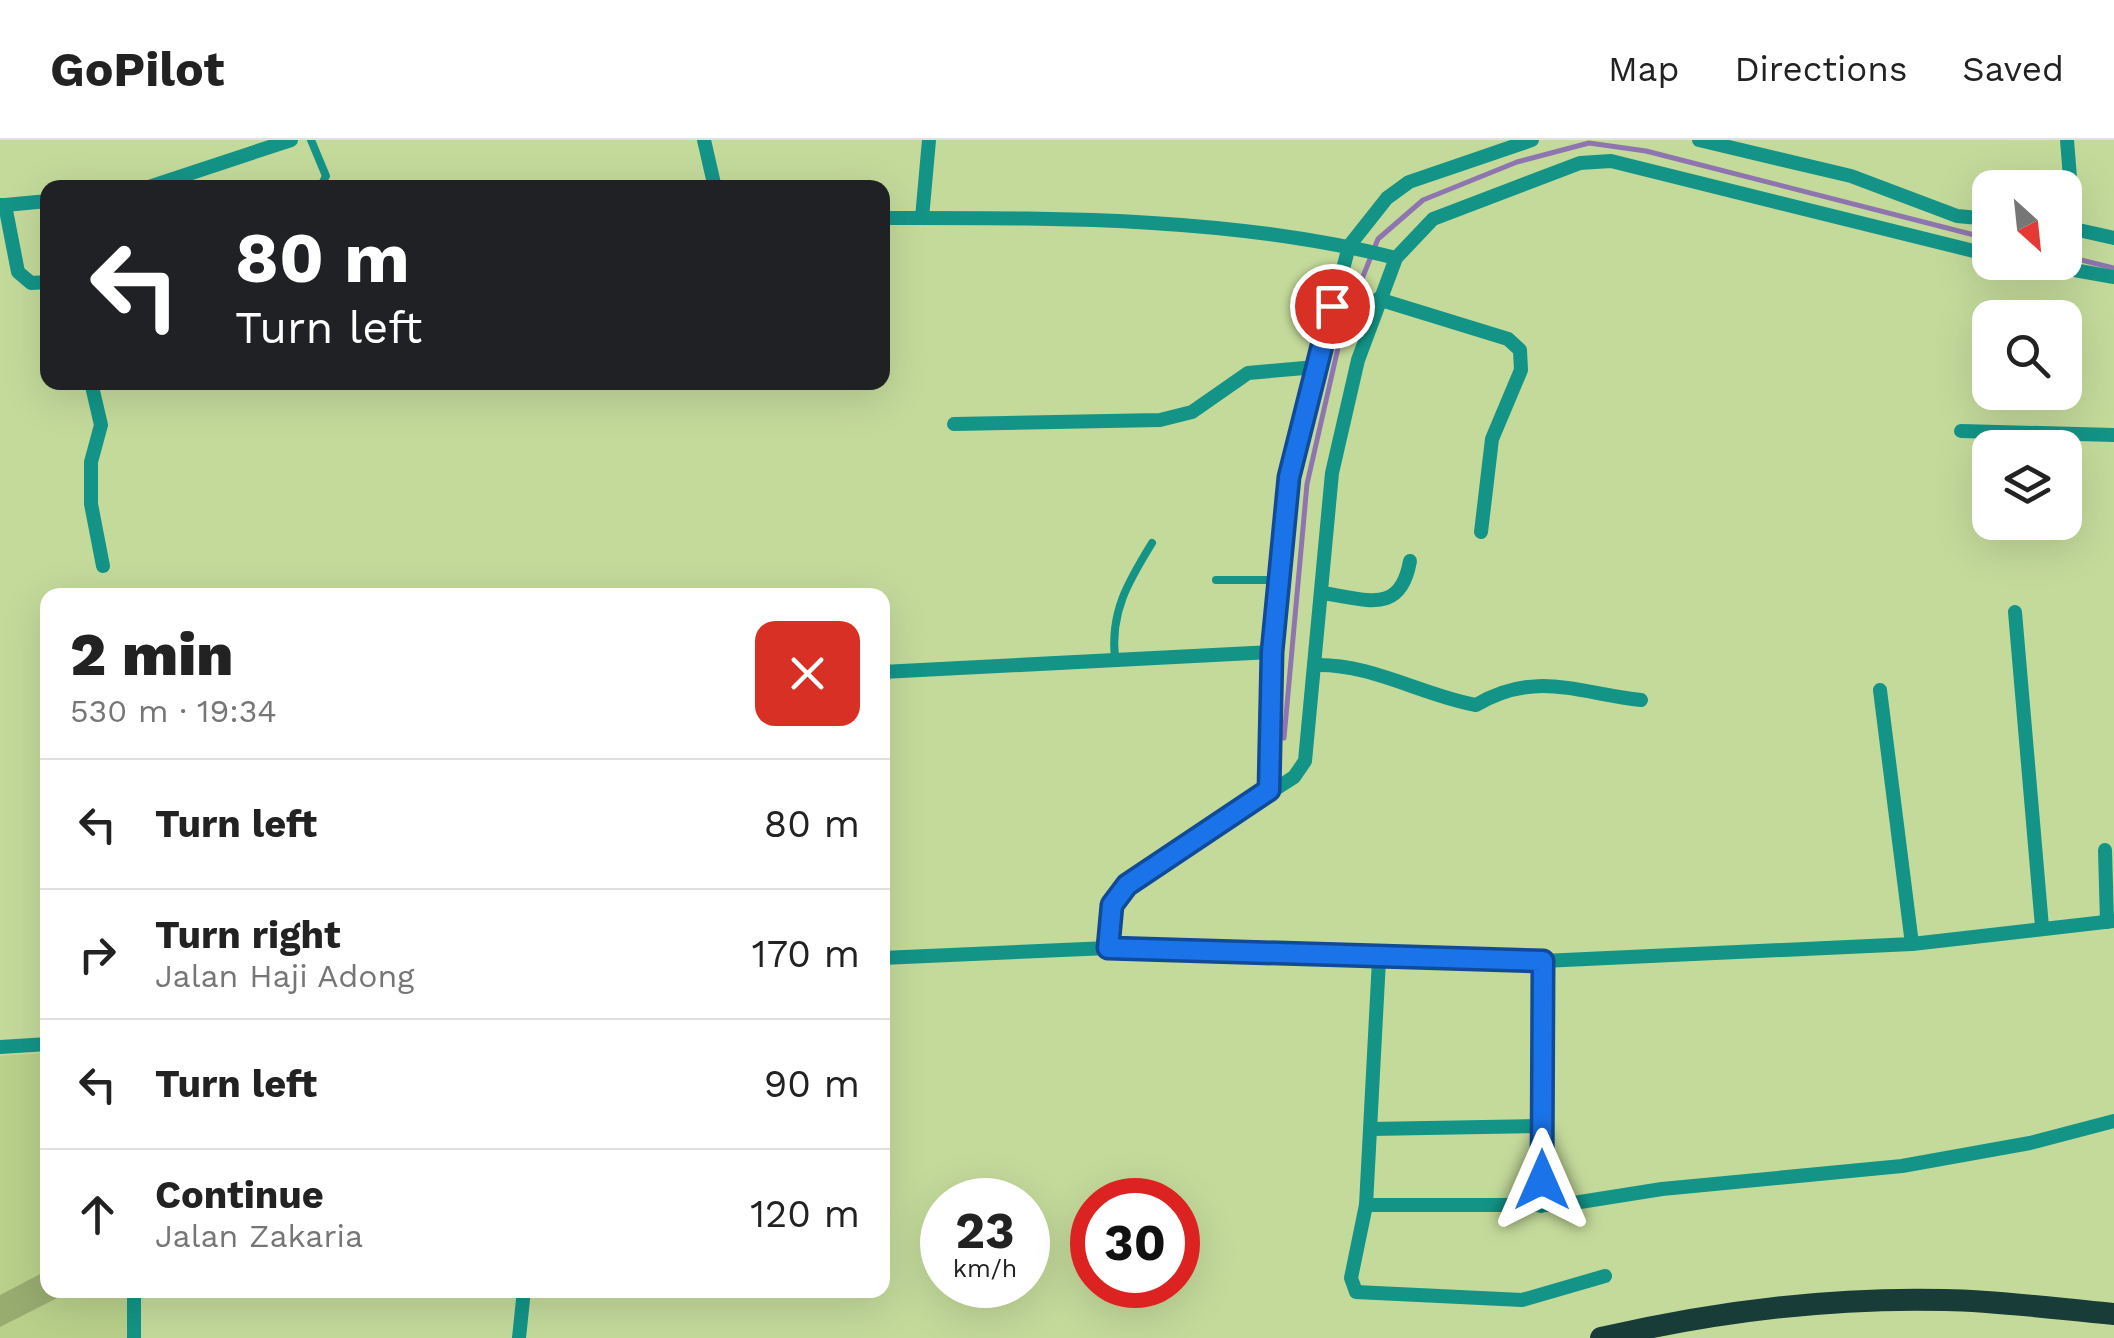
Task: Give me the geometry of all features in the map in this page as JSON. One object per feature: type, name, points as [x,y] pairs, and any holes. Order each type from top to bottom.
[{"type":"highway","points":[[1601,1338],[1668,1323],[1856,1300],[1948,1300],[2114,1314]]},
{"type":"highway","points":[[2048,1308],[2114,1306]]},
{"type":"street","points":[[170,180],[291,140]]},
{"type":"street","points":[[704,140],[713,180]]},
{"type":"street","points":[[922,218],[929,140]]},
{"type":"street","points":[[1269,790],[1272,652],[1289,477],[1316,368],[1354,246],[1387,198],[1409,182],[1532,140]]},
{"type":"street","points":[[1699,140],[1851,176],[1957,216],[1972,217]]},
{"type":"street","points":[[2067,140],[2069,170]]},
{"type":"street","points":[[1108,948],[1112,905],[1127,885],[1294,777],[1305,761],[1332,473],[1358,360],[1391,257],[1432,219],[1580,164],[1611,161],[1972,251]]},
{"type":"street","points":[[40,203],[3,205],[18,272],[31,283],[40,282]]},
{"type":"street","points":[[890,218],[1168,226],[1354,246],[1391,257]]},
{"type":"street","points":[[2082,231],[2114,238]]},
{"type":"street","points":[[2082,271],[2114,277]]},
{"type":"street","points":[[1378,299],[1508,339],[1520,350],[1521,370],[1492,438],[1482,532]]},
{"type":"street","points":[[954,424],[1160,420],[1192,412],[1248,373],[1316,368]]},
{"type":"street","points":[[93,390],[100,425],[91,462],[91,504],[102,566]]},
{"type":"street","points":[[1961,431],[2114,435]]},
{"type":"street","points":[[1321,593],[1380,600],[1397,596],[1405,586],[1410,561]]},
{"type":"street","points":[[2015,612],[2042,927]]},
{"type":"street","points":[[890,672],[1272,652]]},
{"type":"street","points":[[1314,665],[1335,664],[1415,685],[1443,699],[1476,705],[1492,692],[1556,683],[1590,694],[1642,700]]},
{"type":"street","points":[[1880,690],[1912,944]]},
{"type":"street","points":[[890,958],[1108,948],[1379,960],[1543,961],[1912,944],[2111,922],[2105,850]]},
{"type":"street","points":[[1379,960],[1366,1205],[1351,1285],[1362,1295],[1522,1300],[1605,1276]]},
{"type":"street","points":[[1541,1206],[1543,961]]},
{"type":"street","points":[[0,1046],[40,1044]]},
{"type":"street","points":[[1366,1205],[1541,1206],[1902,1166],[2030,1144],[2114,1121]]},
{"type":"street","points":[[1370,1130],[1542,1126]]},
{"type":"street","points":[[134,1298],[134,1338]]},
{"type":"street","points":[[519,1338],[523,1298]]},
{"type":"lane","points":[[311,140],[326,176],[324,180]]},
{"type":"lane","points":[[1115,658],[1112,631],[1116,608],[1152,543]]},
{"type":"lane","points":[[1216,580],[1279,580]]},
{"type":"shaded area","points":[[40,1053],[40,1298],[130,1298],[129,1338],[0,1338],[0,1056]]},
{"type":"building","points":[[40,1274],[40,1298],[57,1298],[0,1327],[0,1295]]},
{"type":"waterway","points":[[1284,738],[1307,484],[1343,326],[1378,239],[1423,200],[1517,162],[1589,143],[1646,151],[1972,234]]},
{"type":"waterway","points":[[2082,260],[2114,268]]},
{"type":"route","points":[[1332,306],[1289,477],[1272,652],[1269,790],[1127,885],[1112,905],[1108,948],[1379,960],[1543,961],[1542,1180]]}]
